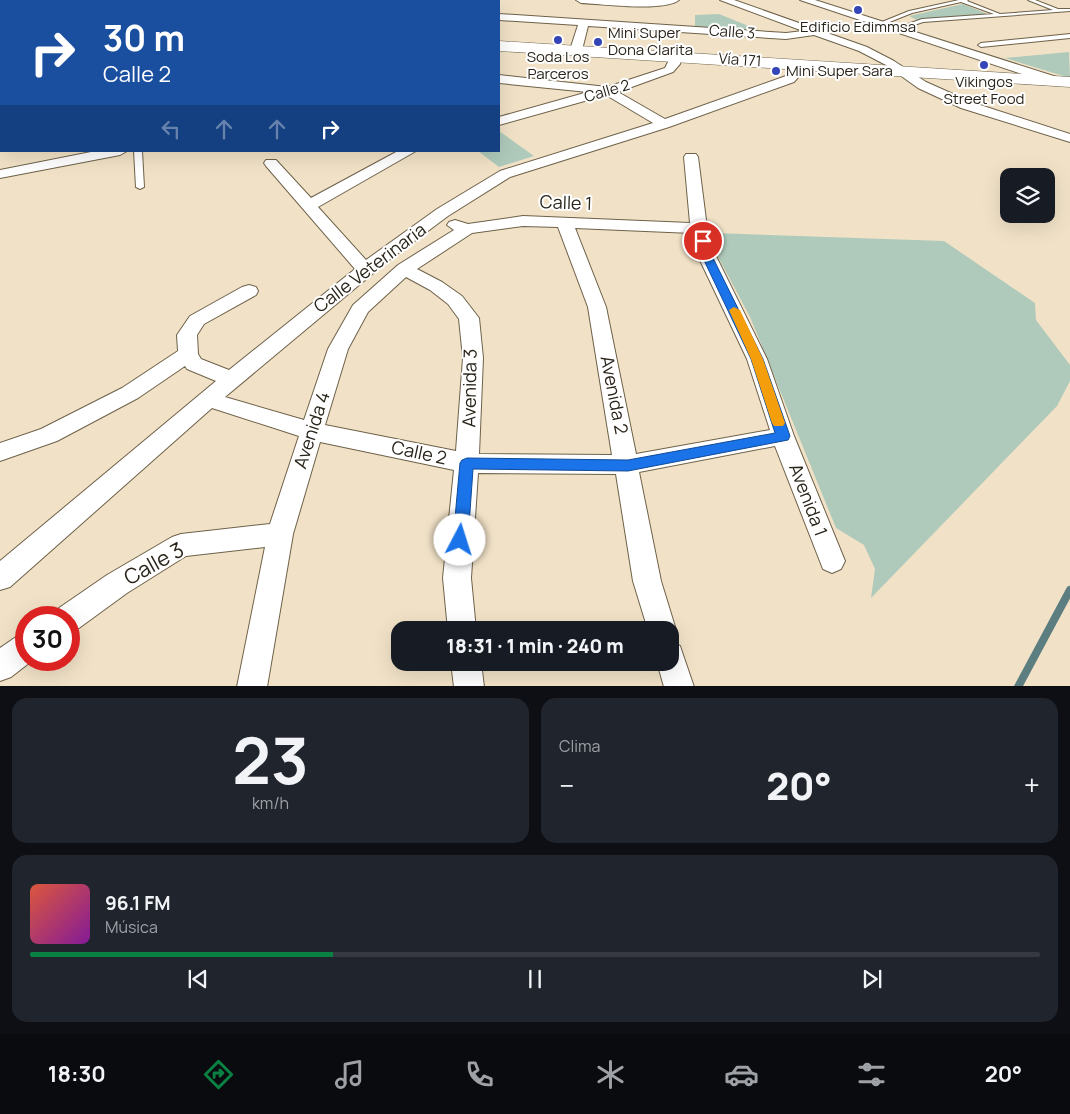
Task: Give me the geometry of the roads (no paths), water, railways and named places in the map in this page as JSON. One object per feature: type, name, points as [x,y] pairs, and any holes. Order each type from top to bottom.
[{"type":"main road","name":"Vía 171","points":[[500,46],[676,56],[792,71]]},
{"type":"main road","points":[[792,71],[824,66],[901,72],[924,79],[1012,73],[1064,82]]},
{"type":"street","points":[[581,0],[643,4],[674,0]]},
{"type":"street","points":[[726,0],[863,49],[890,63],[901,72]]},
{"type":"street","points":[[813,1],[957,49],[1012,73]]},
{"type":"street","name":"Calle 3","points":[[500,17],[786,36],[814,33]]},
{"type":"street","points":[[576,50],[584,23]]},
{"type":"street","points":[[957,49],[981,45]]},
{"type":"street","name":"Calle 2","points":[[500,121],[608,91],[669,70],[674,64],[676,56]]},
{"type":"street","name":"Calle Veterinaria","points":[[0,578],[231,379],[364,268],[482,187],[505,174],[664,124],[792,71]]},
{"type":"street","points":[[500,79],[608,91],[664,124]]},
{"type":"street","points":[[924,79],[966,104],[1070,138]]},
{"type":"street","points":[[0,174],[72,156],[110,152]]},
{"type":"street","points":[[374,152],[384,164]]},
{"type":"street","points":[[308,206],[407,152]]},
{"type":"street","name":"Avenida 1","points":[[691,157],[699,228],[706,254],[757,359],[783,436],[832,561]]},
{"type":"street","points":[[271,163],[364,268]]},
{"type":"street","name":"Calle 1","points":[[434,219],[467,229],[523,221],[699,228]]},
{"type":"street","name":"Avenida 2","points":[[564,222],[597,307],[628,465],[648,581],[659,621]]},
{"type":"street","name":"Avenida 4","points":[[252,686],[280,534],[338,350],[360,309],[404,269],[467,229]]},
{"type":"street","name":"Avenida 3","points":[[404,269],[436,286],[455,300],[468,318],[473,358],[467,463],[457,578],[461,621]]},
{"type":"street","points":[[231,379],[194,364],[188,354],[187,335],[197,320],[248,292]]},
{"type":"street","points":[[0,452],[49,434],[130,393],[188,354]]},
{"type":"street","name":"Calle 2","points":[[207,400],[311,431],[467,463],[628,465],[783,436]]},
{"type":"street","name":"Calle 3","points":[[80,610],[117,584],[181,544],[280,534]]},
{"type":"street","points":[[0,666],[15,656]]},
{"type":"street","points":[[467,671],[469,686]]},
{"type":"street","points":[[674,671],[679,686]]},
{"type":"lane","points":[[880,24],[911,12],[964,0],[1002,15]]},
{"type":"lane","points":[[1030,0],[1060,10]]},
{"type":"lane","points":[[897,29],[922,21],[1070,10]]},
{"type":"lane","points":[[981,45],[1070,36]]},
{"type":"lane","points":[[138,152],[140,187]]},
{"type":"waterway","points":[[1019,686],[1070,590]]},
{"type":"place","name":"Edificio Edimmsa","points":[[858,10]]},
{"type":"place","name":"Soda Los Parceros","points":[[558,40]]},
{"type":"place","name":"Mini Super Dona Clarita","points":[[598,42]]},
{"type":"place","name":"Vikingos Street Food","points":[[984,65]]},
{"type":"place","name":"Mini Super Sara","points":[[776,71]]}]
